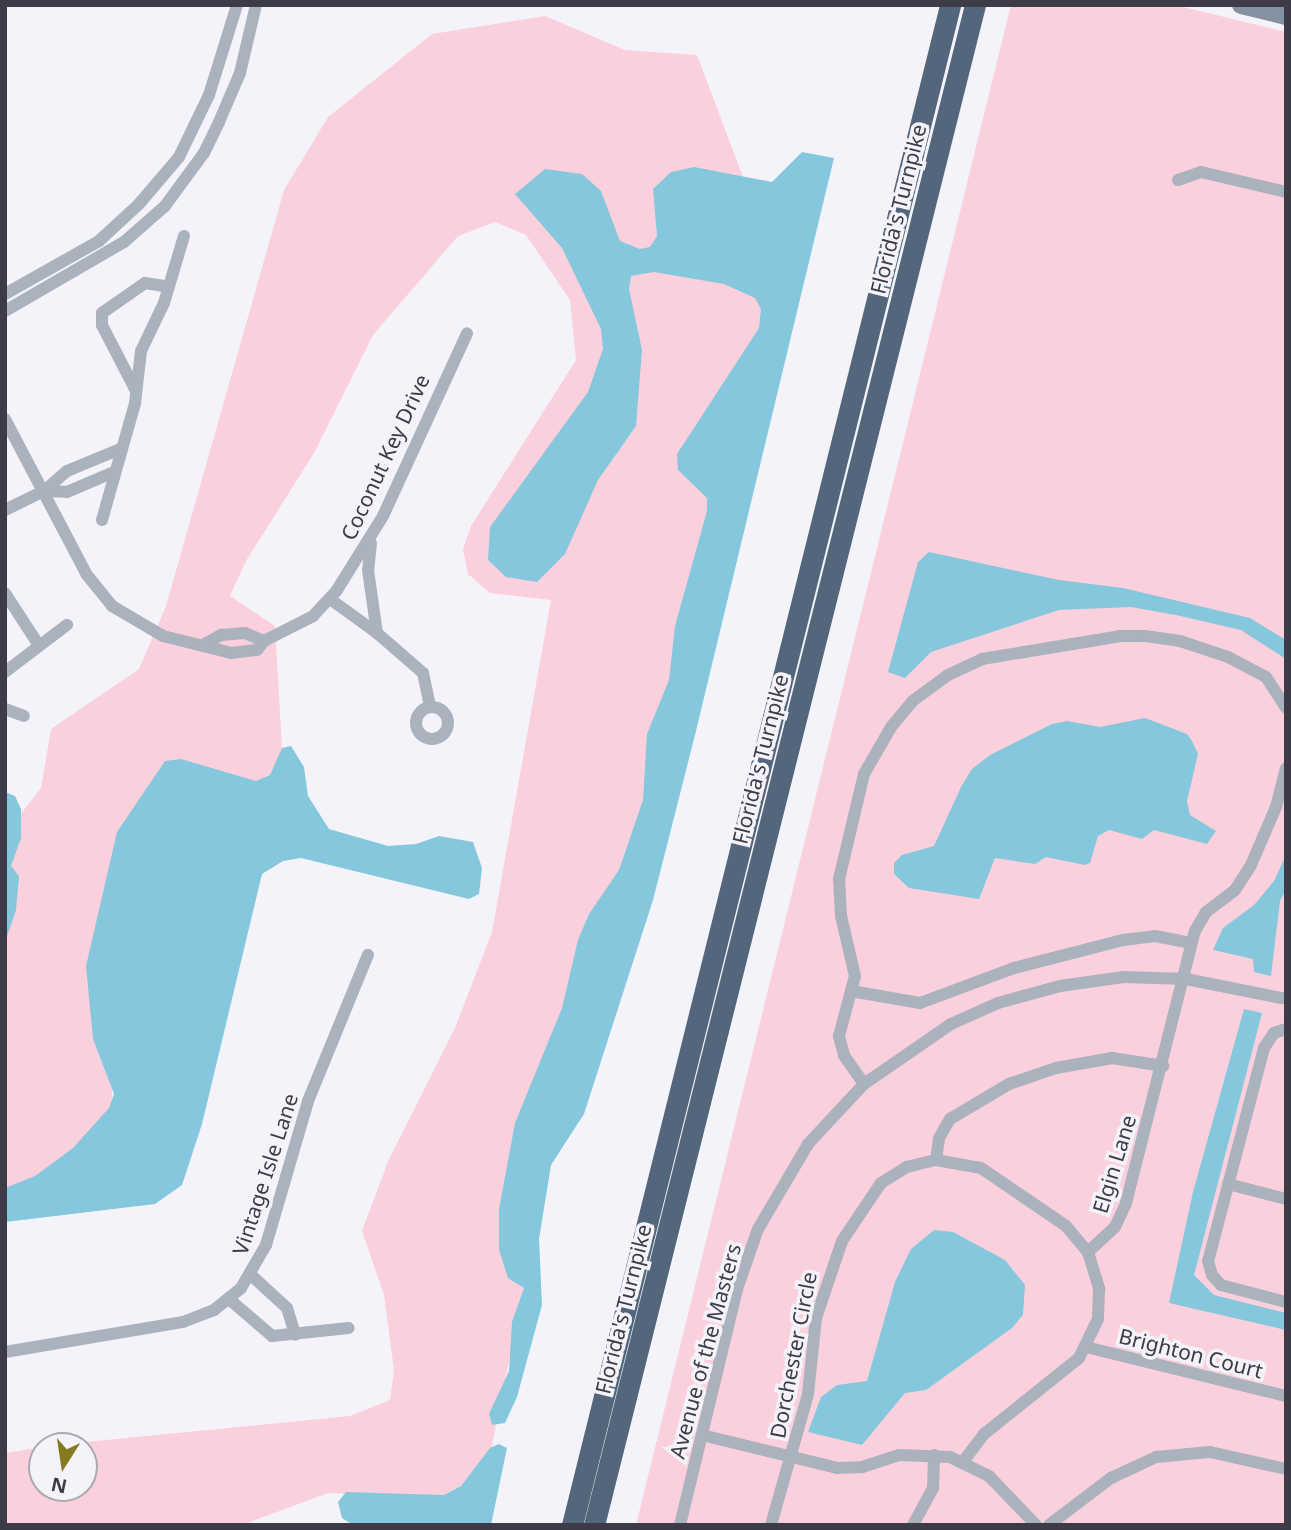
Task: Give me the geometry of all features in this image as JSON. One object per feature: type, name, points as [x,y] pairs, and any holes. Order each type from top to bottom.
[{"type":"highway","name":"Florida's Turnpike","points":[[572,1525],[950,5]]},
{"type":"highway","name":"Florida's Turnpike","points":[[594,1525],[975,5]]},
{"type":"main road","points":[[1241,5],[1286,16]]},
{"type":"street","points":[[240,74],[256,5]]},
{"type":"street","points":[[5,311],[124,242],[164,206],[204,153],[240,74],[264,5]]},
{"type":"street","points":[[5,294],[99,241],[139,204],[179,157],[216,73],[234,9],[252,21]]},
{"type":"street","points":[[1178,180],[1201,172],[1286,192]]},
{"type":"street","points":[[102,520],[136,391],[141,351],[169,287],[184,236]]},
{"type":"street","points":[[136,391],[102,325],[102,313],[145,282],[169,287]]},
{"type":"street","name":"Coconut Key Drive","points":[[5,419],[87,575],[112,606],[144,628],[231,653],[257,650],[264,641],[298,626],[330,599],[373,533],[467,333]]},
{"type":"street","points":[[5,510],[44,491],[67,471],[120,449]]},
{"type":"street","points":[[44,491],[67,492],[114,472]]},
{"type":"street","points":[[373,533],[368,570],[377,633]]},
{"type":"street","points":[[5,593],[38,644]]},
{"type":"street","points":[[330,599],[377,633],[423,673],[430,707]]},
{"type":"street","points":[[5,673],[38,644],[67,625]]},
{"type":"street","points":[[203,645],[221,635],[245,634],[264,641]]},
{"type":"street","points":[[864,1084],[844,1055],[839,1036],[855,968],[841,916],[839,879],[864,774],[902,713],[948,675],[997,655],[1145,636],[1180,641],[1228,657],[1266,677],[1286,708]]},
{"type":"street","points":[[5,709],[24,716]]},
{"type":"street","points":[[851,991],[920,1003],[1014,968],[1123,940],[1155,936],[1190,943],[1206,912],[1235,890],[1251,865],[1276,807],[1286,768]]},
{"type":"street","name":"Elgin Lane","points":[[1088,1252],[1120,1219],[1186,979],[1190,943]]},
{"type":"street","name":"Vintage Isle Lane","points":[[5,1352],[183,1322],[229,1299],[251,1275],[266,1245],[308,1101],[368,955]]},
{"type":"street","name":"Avenue of the Masters","points":[[680,1525],[737,1289],[758,1229],[808,1144],[864,1084],[942,1029],[1029,993],[1102,979],[1186,979],[1286,999]]},
{"type":"street","points":[[1286,1029],[1274,1033],[1265,1048],[1209,1254],[1212,1275],[1228,1287],[1286,1302]]},
{"type":"street","points":[[936,1160],[939,1138],[950,1119],[1009,1084],[1056,1068],[1112,1058],[1163,1066]]},
{"type":"street","name":"Dorchester Circle","points":[[771,1525],[792,1457],[809,1386],[816,1318],[842,1241],[881,1183],[907,1167],[936,1160],[967,1163],[994,1175],[1066,1226],[1088,1252]]},
{"type":"street","points":[[1228,1184],[1286,1199]]},
{"type":"street","points":[[964,1461],[984,1434],[1069,1369],[1086,1347],[1100,1304],[1097,1275],[1088,1252]]},
{"type":"street","points":[[251,1275],[288,1308],[295,1335]]},
{"type":"street","points":[[229,1299],[272,1336],[349,1328]]},
{"type":"street","name":"Brighton Court","points":[[1086,1347],[1286,1396]]},
{"type":"street","points":[[702,1435],[845,1469],[899,1455],[934,1455],[964,1461],[989,1476],[1036,1525]]},
{"type":"street","points":[[1049,1525],[1111,1478],[1156,1457],[1210,1452],[1286,1469]]},
{"type":"street","points":[[913,1525],[933,1488],[934,1455]]},
{"type":"shaded area","points":[[1011,5],[1175,5],[1286,32],[1286,1525],[636,1525]]},
{"type":"shaded area","points":[[545,16],[625,50],[697,55],[778,270],[622,898],[525,1111],[524,1287],[489,1460],[461,1486],[438,1498],[328,1493],[242,1525],[5,1525],[5,1453],[28,1449],[28,1502],[98,1502],[98,1441],[350,1416],[390,1400],[394,1370],[384,1295],[362,1231],[389,1159],[455,1028],[492,932],[551,600],[490,593],[468,574],[463,549],[471,526],[576,360],[570,300],[526,235],[495,222],[458,236],[373,335],[314,453],[246,561],[230,596],[275,626],[282,748],[274,786],[101,961],[114,1117],[58,1173],[5,1195],[5,834],[41,788],[51,729],[139,669],[166,606],[284,190],[328,117],[432,34]]},
{"type":"water","points":[[802,152],[834,158],[695,735],[653,900],[584,1114],[551,1165],[539,1239],[542,1305],[517,1397],[505,1423],[492,1425],[489,1414],[509,1371],[512,1322],[524,1288],[508,1278],[499,1250],[499,1209],[515,1123],[562,1008],[578,940],[589,914],[619,870],[643,800],[647,734],[669,680],[675,626],[707,511],[707,498],[678,470],[677,454],[759,328],[761,309],[755,298],[724,284],[654,272],[631,276],[629,289],[642,350],[636,426],[598,480],[565,554],[537,582],[506,577],[488,560],[490,527],[588,392],[603,349],[601,329],[562,248],[515,194],[545,169],[582,174],[601,191],[620,241],[640,249],[650,247],[657,236],[653,189],[671,172],[694,167],[772,182]]},
{"type":"water","points":[[929,552],[1059,580],[1123,588],[1250,618],[1286,640],[1286,659],[1241,630],[1176,615],[1131,607],[1059,610],[931,652],[905,678],[888,672],[918,562]]},
{"type":"water","points":[[1145,718],[1187,734],[1192,741],[1198,754],[1187,801],[1190,815],[1216,831],[1207,844],[1154,830],[1142,839],[1109,830],[1098,836],[1090,863],[1085,865],[1046,857],[1035,864],[995,858],[979,899],[909,888],[894,874],[894,863],[902,855],[934,846],[962,785],[972,769],[990,755],[1052,724],[1067,721],[1100,727]]},
{"type":"water","points":[[291,746],[304,767],[308,796],[329,829],[388,846],[416,844],[439,836],[473,842],[482,868],[479,894],[469,899],[301,858],[283,861],[262,874],[202,1124],[182,1185],[155,1204],[5,1222],[5,1188],[35,1176],[73,1148],[109,1108],[114,1094],[93,1039],[86,966],[117,832],[165,761],[181,759],[256,781],[270,775],[282,748]]},
{"type":"water","points":[[5,792],[15,796],[21,809],[21,838],[11,866],[19,876],[16,910],[5,942]]},
{"type":"water","points":[[1286,855],[1286,889],[1280,901],[1271,976],[1254,972],[1253,959],[1213,950],[1223,928],[1254,905],[1274,881]]},
{"type":"water","points":[[1244,1009],[1262,1013],[1194,1275],[1214,1295],[1286,1313],[1286,1330],[1169,1303],[1193,1192]]},
{"type":"water","points":[[934,1230],[953,1232],[1005,1260],[1025,1285],[1023,1315],[1012,1328],[926,1390],[905,1393],[862,1445],[808,1432],[821,1397],[837,1385],[867,1381],[895,1282],[911,1249]]},
{"type":"water","points":[[499,1444],[507,1448],[491,1525],[353,1525],[342,1518],[338,1502],[346,1492],[444,1495],[461,1486],[490,1448]]}]
